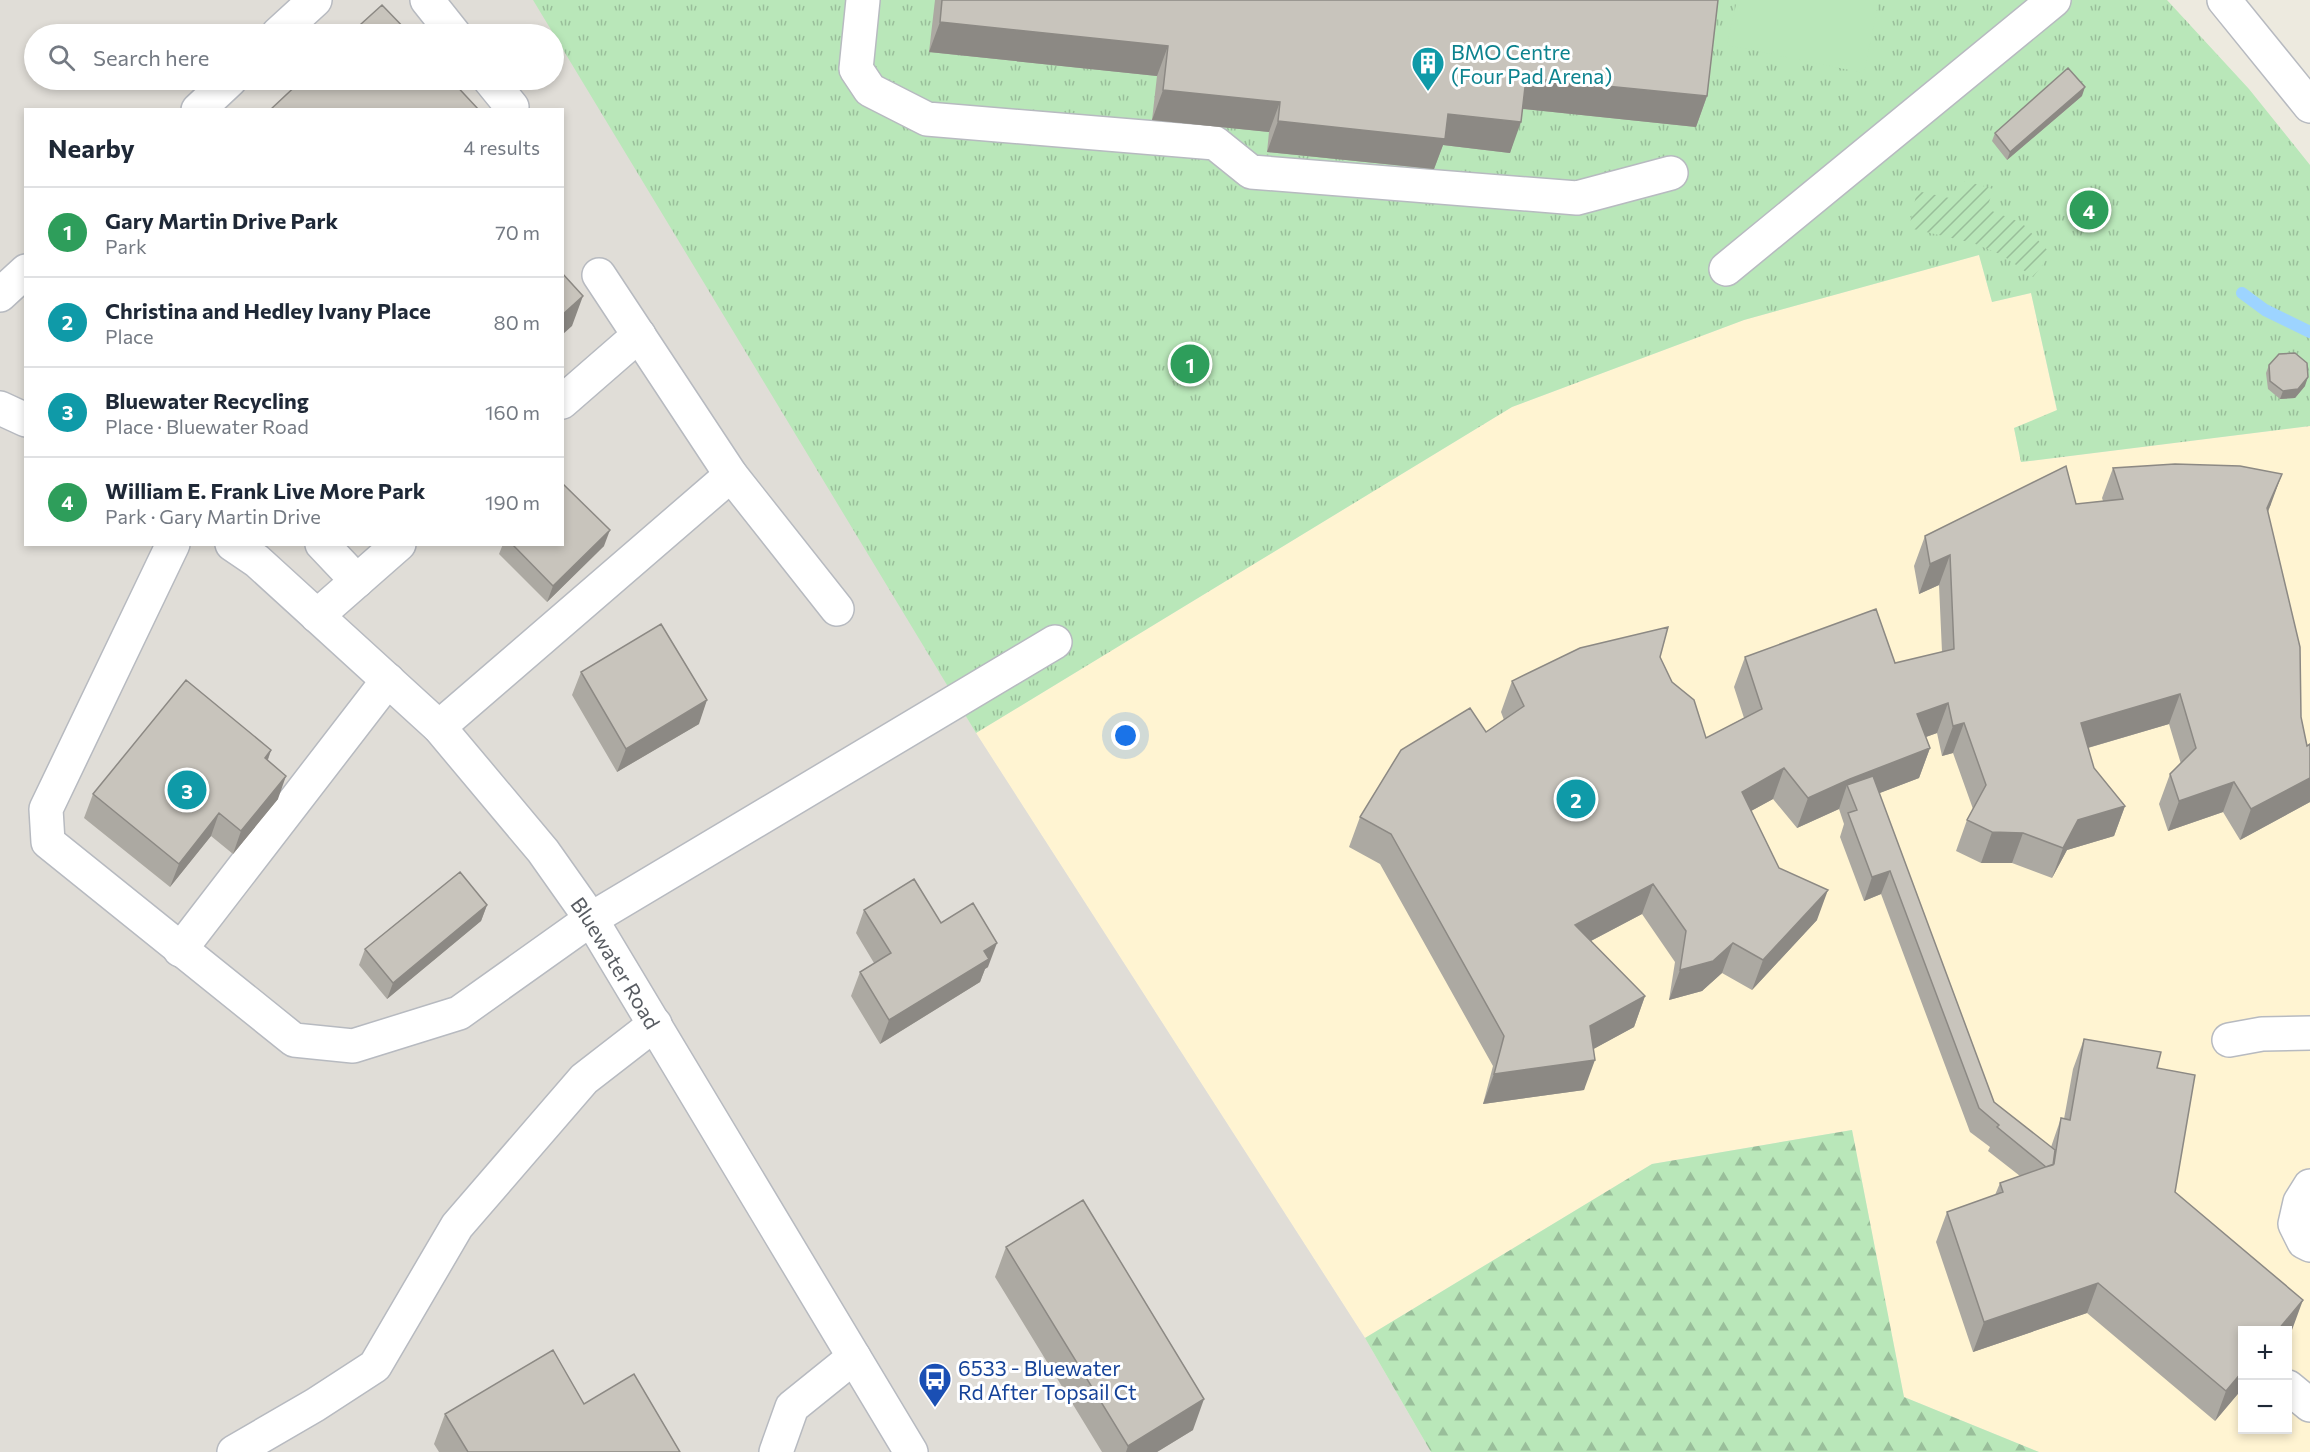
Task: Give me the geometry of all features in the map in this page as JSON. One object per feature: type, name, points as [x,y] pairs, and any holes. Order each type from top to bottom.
[{"type":"street","points":[[289,24],[315,0]]},
{"type":"street","points":[[427,0],[446,24]]},
{"type":"street","points":[[863,0],[856,69],[870,90],[927,119],[1215,143],[1251,172],[1577,198],[1671,173]]},
{"type":"street","points":[[1726,269],[2054,0]]},
{"type":"street","points":[[2224,0],[2310,106]]},
{"type":"street","points":[[200,108],[219,90]]},
{"type":"street","points":[[498,90],[512,107]]},
{"type":"street","points":[[0,295],[24,273]]},
{"type":"street","points":[[599,275],[731,475],[837,609]]},
{"type":"street","points":[[564,400],[639,335]]},
{"type":"street","points":[[0,408],[24,419]]},
{"type":"street","points":[[439,727],[731,475]]},
{"type":"street","points":[[172,546],[46,809],[48,842],[294,1040],[353,1046],[459,1014],[591,919],[1055,642]]},
{"type":"street","name":"Bluewater Road","points":[[235,546],[257,561],[439,727],[543,851],[591,919],[911,1452]]},
{"type":"street","points":[[324,546],[357,581]]},
{"type":"street","points":[[317,616],[397,546]]},
{"type":"street","points":[[180,950],[388,680]]},
{"type":"street","points":[[234,1452],[315,1405],[375,1366],[457,1226],[584,1079],[655,1024]]},
{"type":"street","points":[[2229,1040],[2262,1034],[2310,1033]]},
{"type":"street","points":[[2310,1186],[2300,1202],[2295,1224],[2304,1242],[2310,1245]]},
{"type":"street","points":[[777,1452],[792,1407],[854,1357]]},
{"type":"street","points":[[2292,1390],[2310,1405]]},
{"type":"shaded area","points":[[0,0],[543,0],[557,24],[24,24],[24,90],[564,90],[564,36],[976,733],[1365,1338],[1431,1452],[0,1452]]},
{"type":"shaded area","points":[[1979,255],[1992,302],[2031,293],[2057,411],[2014,428],[2021,462],[2310,426],[2310,1452],[2039,1452],[1904,1397],[1852,1130],[1652,1164],[1365,1338],[976,733],[1512,407],[1744,320]]},
{"type":"green space","points":[[533,0],[2167,0],[2249,89],[2310,165],[2310,426],[2021,462],[2014,428],[2057,410],[2031,293],[1992,302],[1979,255],[1744,320],[1512,407],[976,733],[564,51],[564,24],[548,24]]},
{"type":"green space","points":[[1737,0],[1879,0],[1864,73],[1727,45]]},
{"type":"green space","points":[[1965,181],[1993,189],[1987,209],[2022,223],[2051,254],[2033,277],[2002,255],[1973,243],[1909,228],[1917,191],[1959,200]]},
{"type":"green space","points":[[1852,1130],[1904,1397],[2039,1452],[1431,1452],[1365,1338],[1652,1164]]},
{"type":"building","name":"BMO Centre (Four Pad Arena)","points":[[942,0],[1718,0],[1707,96],[1526,78],[1521,122],[1448,114],[1445,139],[1278,121],[1280,102],[1163,90],[1168,46],[940,22]]},
{"type":"building","points":[[382,5],[400,24],[361,24]]},
{"type":"building","points":[[2068,68],[2085,87],[2010,152],[1995,133]]},
{"type":"building","points":[[291,90],[460,90],[477,108],[272,108]]},
{"type":"building","points":[[564,275],[583,296],[564,313]]},
{"type":"building","points":[[2295,353],[2307,363],[2308,377],[2298,389],[2283,391],[2270,381],[2269,365],[2279,354]]},
{"type":"building","points":[[2175,464],[2240,466],[2282,474],[2267,508],[2300,647],[2301,717],[2307,746],[2310,744],[2310,778],[2251,809],[2234,782],[2179,801],[2170,774],[2196,748],[2180,694],[2081,723],[2094,768],[2125,806],[2078,820],[2063,848],[2023,833],[1992,832],[1967,820],[1986,785],[1964,723],[1953,726],[1948,703],[1917,714],[1930,748],[1808,798],[1784,768],[1742,792],[1779,868],[1828,890],[1763,960],[1733,943],[1713,961],[1680,970],[1686,931],[1653,884],[1575,925],[1645,996],[1590,1026],[1595,1060],[1494,1074],[1504,1036],[1391,834],[1360,817],[1401,750],[1470,708],[1486,732],[1524,706],[1512,681],[1580,648],[1668,627],[1660,657],[1672,682],[1694,700],[1706,738],[1762,709],[1745,657],[1876,609],[1895,663],[1954,649],[1950,555],[1930,564],[1925,536],[2066,466],[2076,504],[2123,499],[2113,468]]},
{"type":"building","points":[[564,485],[610,530],[553,586],[514,546],[564,546]]},
{"type":"building","points":[[661,624],[707,700],[626,749],[581,672]]},
{"type":"building","points":[[186,680],[271,750],[265,758],[286,776],[241,831],[219,813],[179,864],[93,794]]},
{"type":"building","points":[[1873,776],[1994,1102],[2055,1150],[2053,1165],[2046,1167],[1997,1127],[1999,1125],[1979,1108],[1890,871],[1872,877],[1848,813],[1857,810],[1847,785]]},
{"type":"building","points":[[460,872],[487,905],[393,983],[365,949]]},
{"type":"building","points":[[914,879],[941,923],[973,903],[997,943],[984,951],[989,959],[889,1020],[860,972],[891,953],[864,910]]},
{"type":"building","points":[[2084,1039],[2161,1052],[2157,1068],[2195,1075],[2175,1192],[2303,1300],[2281,1326],[2238,1326],[2238,1377],[2226,1391],[2098,1283],[1984,1322],[1947,1212],[2003,1192],[2000,1183],[2054,1164],[2061,1118],[2070,1120]]},
{"type":"building","points":[[1083,1200],[1204,1399],[1128,1446],[1006,1247]]},
{"type":"building","points":[[553,1350],[584,1404],[634,1374],[680,1452],[468,1452],[445,1414]]},
{"type":"waterway","points":[[2242,293],[2265,310],[2310,332]]},
{"type":"place","name":"BMO Centre (Four Pad Arena)","points":[[1428,92]]},
{"type":"place","name":"William E. Frank Live More Park","points":[[2089,210]]},
{"type":"place","name":"Gary Martin Drive Park","points":[[1190,364]]},
{"type":"place","name":"Bluewater Recycling","points":[[187,790]]},
{"type":"place","name":"Christina and Hedley Ivany Place","points":[[1576,799]]},
{"type":"place","name":"6533 - Bluewater Rd After Topsail Ct","points":[[935,1408]]}]
